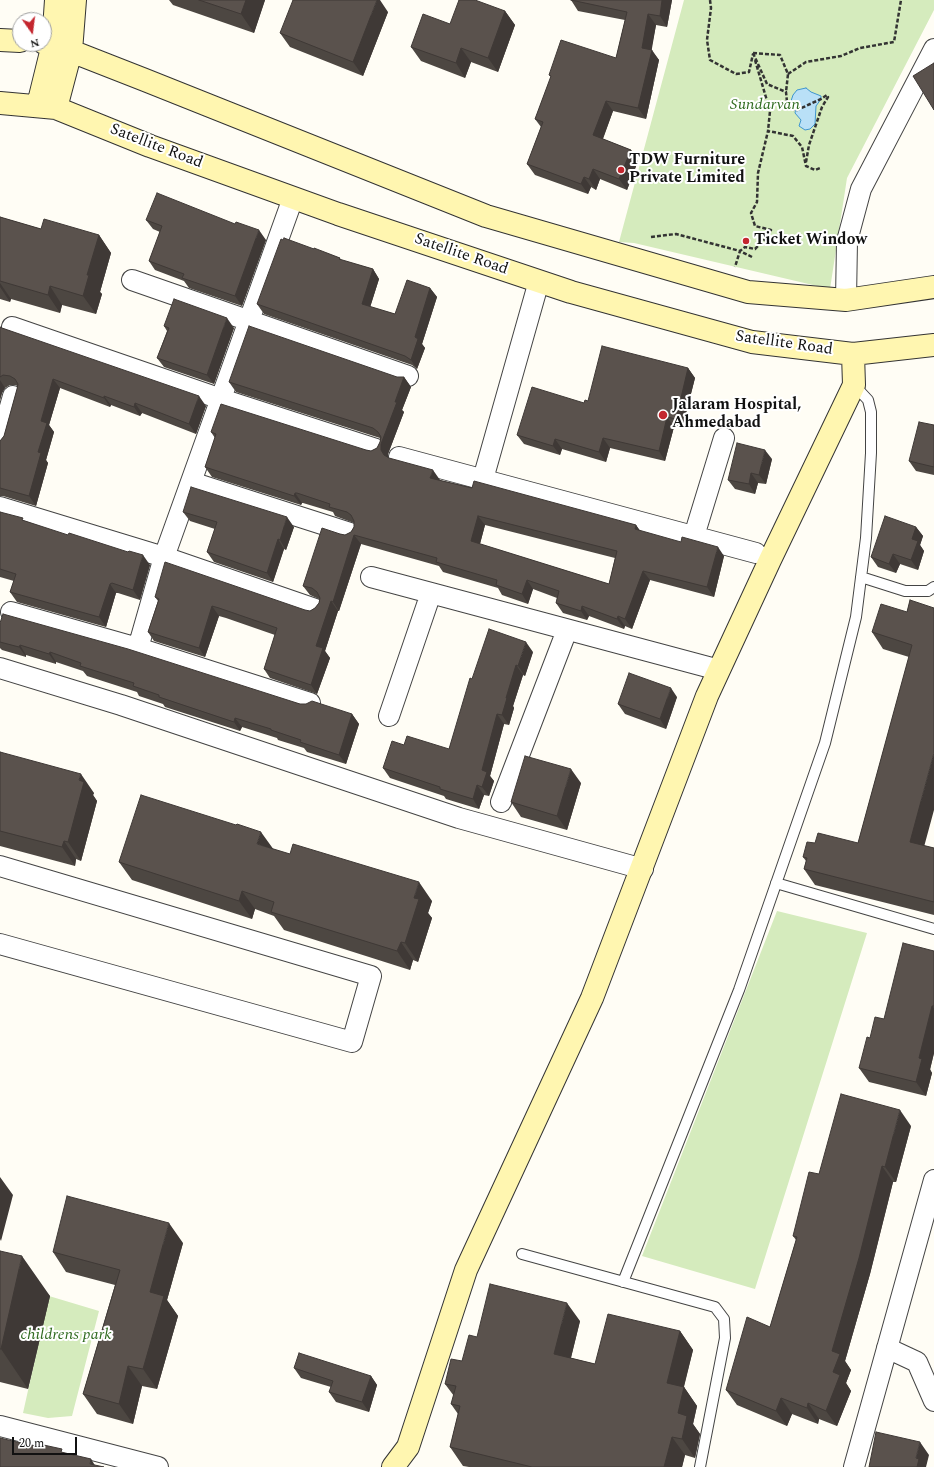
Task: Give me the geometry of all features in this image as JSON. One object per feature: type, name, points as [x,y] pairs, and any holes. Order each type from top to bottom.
[{"type":"main road","points":[[47,106],[56,46],[56,0]]},
{"type":"main road","points":[[56,46],[75,0]]},
{"type":"main road","points":[[0,40],[12,41]]},
{"type":"main road","points":[[56,46],[486,216],[748,292],[846,300],[934,287]]},
{"type":"main road","name":"Satellite Road","points":[[0,103],[47,106],[150,146],[293,198],[571,292],[752,342],[853,354],[934,345]]},
{"type":"main road","points":[[393,1467],[408,1447],[466,1270],[592,998],[707,696],[854,385],[853,354]]},
{"type":"street","points":[[846,300],[847,241],[861,189],[934,49]]},
{"type":"street","points":[[138,648],[164,558],[293,198]]},
{"type":"street","points":[[132,280],[408,376]]},
{"type":"street","points":[[483,479],[539,281]]},
{"type":"street","points":[[12,327],[221,399],[376,449]]},
{"type":"street","points":[[0,442],[13,396]]},
{"type":"street","points":[[694,536],[724,438]]},
{"type":"street","points":[[399,456],[756,553]]},
{"type":"street","points":[[191,482],[350,533]]},
{"type":"street","points":[[0,507],[164,558],[315,609]]},
{"type":"street","points":[[371,577],[719,670]]},
{"type":"street","points":[[390,716],[432,593]]},
{"type":"street","points":[[11,612],[138,648],[310,703]]},
{"type":"street","points":[[501,802],[567,630]]},
{"type":"street","points":[[0,668],[121,705],[459,818],[642,869]]},
{"type":"street","points":[[0,944],[352,1042],[372,976],[1,869]]},
{"type":"street","points":[[854,1467],[934,1180]]},
{"type":"street","points":[[887,1348],[917,1362],[934,1401]]},
{"type":"street","points":[[0,1426],[158,1467]]},
{"type":"lane","points":[[623,1282],[739,990],[825,743],[856,617],[866,538],[871,453],[871,412],[868,400],[854,385]]},
{"type":"lane","points":[[861,577],[906,590],[928,591],[934,588]]},
{"type":"lane","points":[[776,883],[934,929]]},
{"type":"lane","points":[[522,1254],[715,1307],[724,1319],[725,1338],[700,1467]]},
{"type":"path","points":[[710,0],[711,8],[707,40],[710,60],[736,74],[749,72],[753,54]]},
{"type":"path","points":[[788,74],[806,62],[841,56],[860,48],[894,42],[901,0]]},
{"type":"path","points":[[753,54],[780,55],[788,74],[786,92],[787,102],[794,111],[826,96],[828,97],[822,107],[809,145],[806,166]]},
{"type":"path","points":[[753,54],[767,84],[786,92]]},
{"type":"path","points":[[727,286],[740,251],[745,247],[755,249],[768,237],[771,230],[755,226],[751,214],[757,202],[758,173],[768,131],[770,111],[753,54]]},
{"type":"path","points":[[768,131],[793,136],[802,147],[806,166]]},
{"type":"path","points":[[806,166],[815,170],[820,168]]},
{"type":"path","points":[[651,237],[676,234],[740,251],[752,257]]},
{"type":"green space","name":"Sundarvan","points":[[684,0],[934,0],[934,10],[847,178],[830,289],[634,243],[619,242]]},
{"type":"green space","points":[[777,911],[867,933],[755,1289],[642,1256]]},
{"type":"green space","name":"childrens park","points":[[49,1296],[99,1311],[72,1416],[48,1418],[23,1413]]},
{"type":"water","points":[[806,88],[821,96],[821,99],[816,106],[815,124],[810,129],[805,130],[799,126],[801,120],[795,113],[796,107],[791,101],[797,90]]},
{"type":"building","points":[[199,0],[246,0],[241,14]]},
{"type":"building","points":[[293,0],[377,0],[353,62],[280,33]]},
{"type":"building","points":[[459,0],[475,0],[505,11],[488,58],[461,48],[456,63],[411,47],[423,14],[450,24]]},
{"type":"building","points":[[571,0],[662,0],[660,16],[648,14],[642,48],[652,50],[638,108],[606,101],[593,135],[631,150],[619,179],[593,169],[589,179],[584,177],[581,184],[527,164],[543,122],[535,119],[551,76],[549,75],[561,40],[616,58],[627,12]]},
{"type":"building","points":[[934,63],[934,110],[913,76]]},
{"type":"building","points":[[157,193],[235,224],[236,222],[259,230],[235,296],[182,278],[184,274],[149,261],[162,226],[146,220]]},
{"type":"building","points":[[0,217],[41,229],[44,219],[99,235],[87,275],[89,275],[83,296],[50,286],[48,295],[0,281]]},
{"type":"building","points":[[284,238],[340,258],[339,259],[373,269],[362,304],[395,314],[407,280],[430,288],[415,337],[418,339],[411,360],[405,356],[257,304],[281,239],[283,240]]},
{"type":"building","points":[[174,299],[227,318],[207,375],[157,358],[169,328],[164,326]]},
{"type":"building","points":[[249,326],[397,377],[404,377],[395,402],[397,402],[381,444],[381,450],[384,455],[389,458],[433,470],[430,478],[472,488],[474,481],[636,525],[635,529],[681,542],[682,537],[718,547],[707,587],[643,571],[625,619],[618,616],[617,619],[582,606],[581,611],[556,603],[559,591],[527,580],[522,594],[496,585],[497,580],[436,562],[437,558],[354,535],[333,602],[331,601],[316,646],[323,648],[311,685],[264,669],[277,628],[219,608],[212,606],[199,648],[148,632],[159,599],[155,597],[165,562],[310,611],[319,603],[320,598],[317,592],[312,588],[303,586],[322,528],[345,535],[351,532],[354,527],[354,521],[351,515],[347,512],[329,507],[330,504],[297,493],[295,493],[294,496],[205,467],[216,434],[211,432],[221,404],[371,451],[377,448],[380,442],[381,437],[378,432],[373,428],[229,382]],"holes":[[[478,516],[617,551],[609,584],[471,541]]]},
{"type":"building","points":[[0,327],[199,396],[189,424],[135,403],[134,407],[104,396],[104,398],[53,379],[41,421],[47,423],[38,452],[41,453],[29,496],[0,488],[0,441],[4,436],[18,384],[15,379],[10,376],[3,375],[0,377]]},
{"type":"building","points":[[602,346],[688,368],[676,419],[667,417],[659,451],[603,438],[599,452],[555,439],[553,446],[517,435],[532,387],[584,403],[585,400],[588,401]]},
{"type":"building","points":[[919,422],[934,425],[934,467],[909,461]]},
{"type":"building","points":[[737,443],[765,450],[759,475],[751,473],[749,484],[728,480]]},
{"type":"building","points":[[191,487],[287,517],[267,573],[207,552],[217,522],[183,512]]},
{"type":"building","points":[[0,512],[23,518],[22,520],[68,535],[69,533],[128,552],[143,555],[133,590],[112,583],[110,584],[99,617],[10,592],[16,574],[0,569]]},
{"type":"building","points":[[885,516],[916,527],[912,539],[918,541],[911,560],[893,554],[889,564],[871,557]]},
{"type":"building","points":[[910,600],[934,608],[934,753],[910,842],[934,848],[934,902],[804,869],[807,858],[803,857],[807,842],[815,843],[818,833],[858,843],[912,645],[872,632],[881,604],[907,612]]},
{"type":"building","points":[[3,614],[128,649],[300,704],[306,704],[312,701],[352,714],[339,755],[300,742],[301,740],[271,729],[235,718],[234,722],[159,697],[159,695],[133,686],[134,683],[80,666],[81,663],[50,652],[49,654],[20,645],[19,647],[0,642],[0,623]]},
{"type":"building","points":[[489,629],[526,642],[518,666],[516,665],[502,715],[497,714],[482,770],[487,772],[482,787],[477,785],[473,799],[440,789],[440,787],[383,768],[392,741],[404,745],[407,736],[449,749],[470,678],[472,679]]},
{"type":"building","points":[[629,673],[671,688],[660,719],[618,704]]},
{"type":"building","points":[[0,752],[81,774],[79,780],[84,782],[68,842],[64,841],[62,847],[0,831]]},
{"type":"building","points":[[525,756],[571,769],[557,816],[511,802]]},
{"type":"building","points":[[141,795],[261,832],[257,844],[290,854],[293,844],[419,882],[414,898],[419,899],[405,943],[401,942],[397,951],[271,912],[274,902],[242,891],[239,901],[119,862]]},
{"type":"building","points":[[903,943],[934,951],[934,1006],[932,1006],[919,1058],[922,1059],[916,1082],[859,1068],[867,1037],[870,1038],[875,1017],[884,1019]]},
{"type":"building","points":[[841,1094],[900,1110],[885,1167],[882,1166],[859,1258],[832,1351],[840,1354],[833,1372],[840,1375],[826,1411],[808,1403],[807,1408],[781,1398],[776,1411],[726,1390],[747,1317],[770,1327],[797,1237],[793,1236],[809,1172],[819,1174]]},
{"type":"building","points":[[67,1196],[169,1223],[150,1292],[164,1296],[143,1369],[128,1366],[119,1404],[83,1394],[120,1270],[53,1252]]},
{"type":"building","points":[[0,1251],[22,1256],[1,1349],[0,1349]]},
{"type":"building","points":[[490,1284],[567,1303],[554,1354],[595,1364],[608,1314],[680,1331],[667,1383],[684,1387],[678,1413],[687,1416],[682,1439],[672,1437],[664,1467],[532,1467],[450,1447],[460,1406],[451,1404],[456,1386],[445,1384],[451,1359],[462,1361],[469,1335],[477,1337]]},
{"type":"building","points":[[299,1353],[371,1376],[362,1402],[329,1392],[333,1381],[294,1368]]},
{"type":"building","points":[[876,1432],[920,1442],[916,1458],[919,1459],[917,1467],[869,1467]]},
{"type":"building","points":[[0,1438],[38,1447],[39,1444],[62,1449],[61,1452],[91,1459],[90,1464],[104,1467],[0,1467]]},
{"type":"place","name":"TDW Furniture Private Limited","points":[[621,170]]},
{"type":"place","name":"Ticket Window","points":[[746,241]]},
{"type":"place","name":"Jalaram Hospital, Ahmedabad","points":[[663,415]]}]
